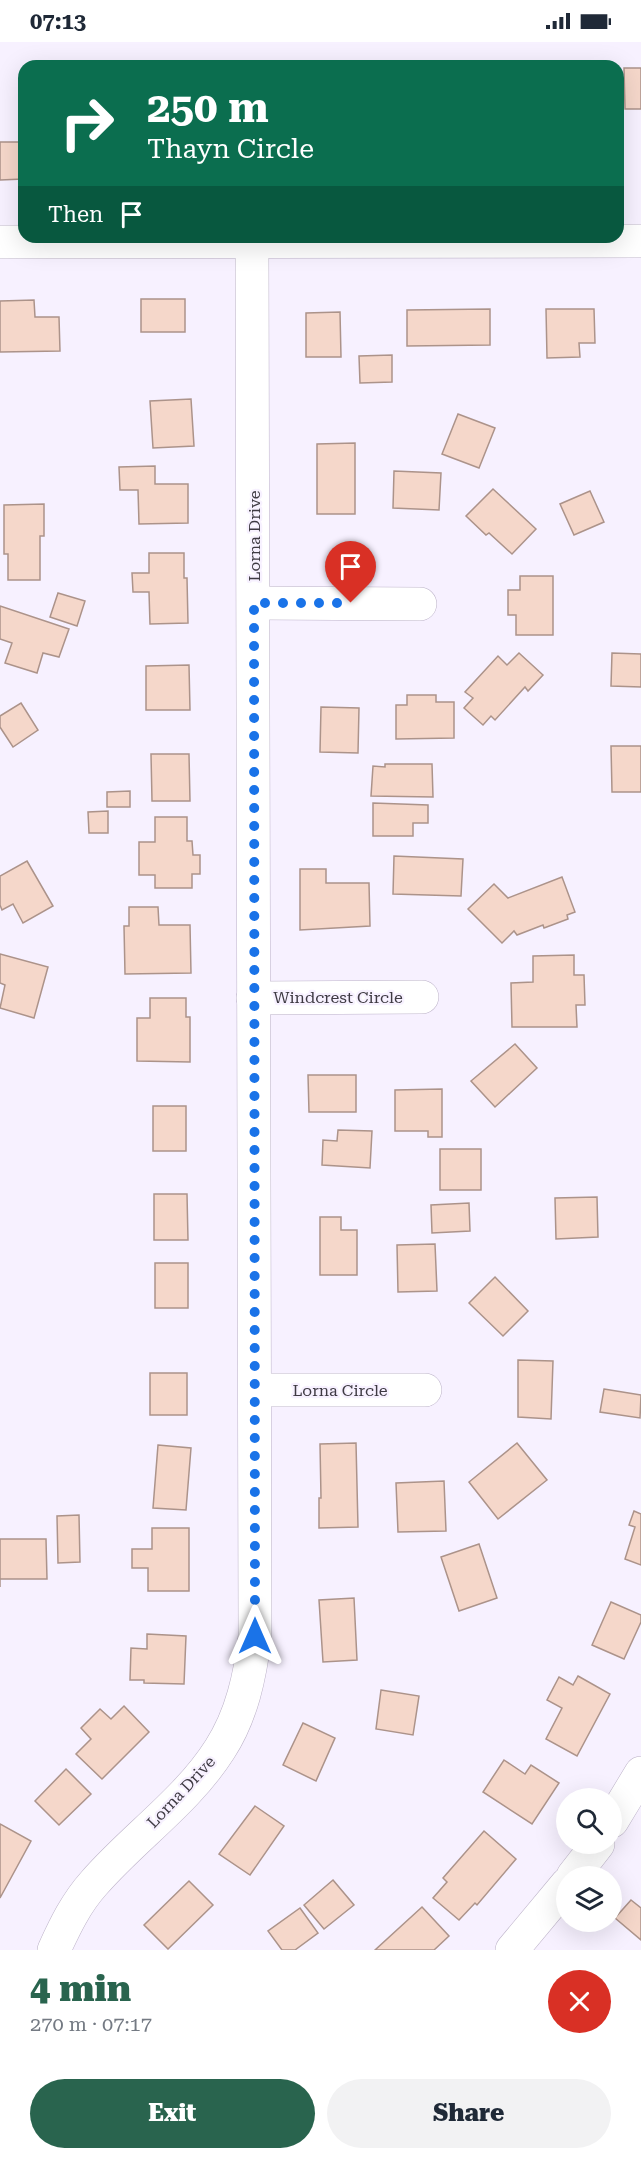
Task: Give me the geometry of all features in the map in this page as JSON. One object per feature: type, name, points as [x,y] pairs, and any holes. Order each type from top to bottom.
[{"type":"street","points":[[624,241],[641,241]]},
{"type":"street","points":[[0,242],[18,242]]},
{"type":"street","name":"Lorna Drive","points":[[54,1950],[72,1912],[93,1884],[193,1784],[220,1749],[238,1714],[250,1674],[255,1636],[252,243]]},
{"type":"street","points":[[254,603],[420,604]]},
{"type":"street","name":"Windcrest Circle","points":[[253,998],[422,997]]},
{"type":"street","name":"Lorna Circle","points":[[255,1390],[424,1390]]},
{"type":"street","points":[[622,1804],[641,1773]]},
{"type":"street","points":[[581,1866],[590,1854]]},
{"type":"street","points":[[524,1946],[556,1900]]},
{"type":"building","points":[[624,68],[641,68],[641,109],[625,109]]},
{"type":"building","points":[[0,142],[18,142],[18,179],[0,180]]},
{"type":"building","points":[[141,299],[185,299],[185,332],[141,332]]},
{"type":"building","points":[[34,300],[35,317],[59,317],[60,351],[0,352],[0,301]]},
{"type":"building","points":[[490,309],[490,345],[407,346],[407,310]]},
{"type":"building","points":[[546,309],[594,309],[595,343],[579,343],[580,357],[547,358]]},
{"type":"building","points":[[340,312],[341,357],[306,357],[306,313]]},
{"type":"building","points":[[392,355],[392,382],[360,383],[359,356]]},
{"type":"building","points":[[191,399],[194,446],[153,448],[150,401]]},
{"type":"building","points":[[458,414],[495,428],[479,468],[442,454]]},
{"type":"building","points":[[355,443],[355,514],[317,514],[317,444]]},
{"type":"building","points":[[155,466],[155,484],[188,484],[188,523],[139,524],[138,490],[120,490],[119,467]]},
{"type":"building","points":[[394,471],[441,473],[439,510],[393,508]]},
{"type":"building","points":[[493,489],[536,529],[512,554],[489,533],[486,535],[466,516]]},
{"type":"building","points":[[590,491],[604,522],[574,535],[560,504]]},
{"type":"building","points":[[44,504],[44,536],[40,536],[40,580],[8,580],[8,554],[4,554],[4,505]]},
{"type":"building","points":[[149,553],[184,553],[188,623],[150,624],[149,592],[133,592],[132,573],[149,573]]},
{"type":"building","points":[[520,576],[553,576],[553,635],[516,635],[516,615],[508,615],[508,590],[520,590]]},
{"type":"building","points":[[58,593],[85,601],[77,626],[50,617]]},
{"type":"building","points":[[0,606],[69,629],[59,657],[43,653],[37,673],[5,663],[12,643],[0,639]]},
{"type":"building","points":[[519,653],[543,675],[528,691],[525,687],[495,720],[491,716],[483,725],[464,708],[473,698],[465,692],[498,656],[507,665]]},
{"type":"building","points":[[612,653],[641,654],[641,687],[611,686]]},
{"type":"building","points":[[189,665],[190,710],[146,710],[146,666]]},
{"type":"building","points":[[407,695],[436,695],[436,702],[454,702],[454,738],[396,739],[396,705],[407,705]]},
{"type":"building","points":[[21,703],[38,730],[13,747],[0,727],[0,716]]},
{"type":"building","points":[[321,707],[359,708],[358,753],[320,752]]},
{"type":"building","points":[[611,746],[641,746],[641,792],[612,792]]},
{"type":"building","points":[[151,754],[189,754],[190,801],[152,801]]},
{"type":"building","points":[[385,764],[432,764],[433,797],[371,796],[373,766],[385,767]]},
{"type":"building","points":[[130,791],[130,807],[107,807],[107,792]]},
{"type":"building","points":[[373,803],[428,805],[428,823],[413,823],[413,836],[373,836]]},
{"type":"building","points":[[108,811],[108,833],[89,833],[88,812]]},
{"type":"building","points":[[155,817],[187,817],[187,841],[192,841],[193,855],[200,855],[200,874],[192,874],[192,888],[155,888],[155,875],[139,875],[139,842],[155,842]]},
{"type":"building","points":[[394,856],[463,859],[461,896],[393,894]]},
{"type":"building","points":[[27,861],[53,906],[23,923],[13,904],[2,910],[0,876]]},
{"type":"building","points":[[300,869],[326,869],[326,883],[369,883],[370,926],[300,930]]},
{"type":"building","points":[[562,877],[575,912],[567,915],[568,919],[544,928],[543,925],[517,935],[514,931],[502,943],[468,909],[494,884],[508,898]]},
{"type":"building","points":[[129,907],[158,907],[159,925],[190,925],[191,973],[125,974],[124,926],[129,926]]},
{"type":"building","points":[[0,954],[48,967],[34,1018],[0,1008],[5,985],[0,983]]},
{"type":"building","points":[[574,955],[574,975],[584,975],[585,1005],[576,1005],[577,1027],[512,1027],[511,983],[533,982],[533,956]]},
{"type":"building","points":[[150,998],[186,998],[186,1017],[190,1017],[190,1062],[137,1061],[137,1018],[150,1018]]},
{"type":"building","points":[[515,1044],[537,1068],[495,1107],[471,1081]]},
{"type":"building","points":[[308,1075],[356,1075],[356,1112],[309,1112]]},
{"type":"building","points":[[442,1089],[442,1137],[428,1137],[428,1131],[395,1131],[395,1090]]},
{"type":"building","points":[[153,1106],[186,1106],[186,1151],[153,1151]]},
{"type":"building","points":[[338,1130],[372,1131],[370,1168],[322,1165],[323,1140],[337,1141]]},
{"type":"building","points":[[440,1149],[481,1149],[481,1190],[440,1190]]},
{"type":"building","points":[[154,1194],[187,1194],[188,1240],[154,1240]]},
{"type":"building","points":[[597,1197],[598,1237],[556,1239],[555,1198]]},
{"type":"building","points":[[469,1203],[470,1231],[432,1233],[431,1205]]},
{"type":"building","points":[[320,1217],[341,1217],[341,1230],[357,1230],[357,1275],[320,1275]]},
{"type":"building","points":[[435,1244],[437,1291],[398,1292],[397,1245]]},
{"type":"building","points":[[155,1263],[188,1263],[188,1308],[155,1308]]},
{"type":"building","points":[[495,1277],[528,1311],[503,1336],[469,1303]]},
{"type":"building","points":[[518,1360],[553,1361],[551,1419],[518,1417]]},
{"type":"building","points":[[150,1373],[187,1373],[187,1415],[150,1415]]},
{"type":"building","points":[[604,1389],[641,1395],[640,1418],[600,1412]]},
{"type":"building","points":[[356,1443],[358,1527],[319,1528],[320,1444]]},
{"type":"building","points":[[517,1443],[547,1480],[498,1519],[469,1482]]},
{"type":"building","points":[[158,1445],[191,1448],[186,1510],[153,1508]]},
{"type":"building","points":[[444,1481],[446,1531],[398,1532],[396,1483]]},
{"type":"building","points":[[634,1511],[641,1514],[641,1565],[625,1559],[635,1527],[629,1525]]},
{"type":"building","points":[[79,1515],[80,1562],[58,1563],[57,1516]]},
{"type":"building","points":[[152,1528],[189,1528],[189,1591],[148,1591],[148,1568],[132,1568],[132,1549],[152,1549]]},
{"type":"building","points":[[0,1539],[46,1539],[47,1579],[0,1579]]},
{"type":"building","points":[[479,1544],[497,1598],[459,1611],[441,1557]]},
{"type":"building","points":[[354,1598],[357,1660],[323,1662],[319,1600]]},
{"type":"building","points":[[611,1602],[641,1615],[641,1622],[624,1659],[592,1645]]},
{"type":"building","points":[[147,1634],[186,1636],[184,1684],[144,1683],[144,1680],[130,1680],[131,1648],[147,1649]]},
{"type":"building","points":[[578,1676],[610,1694],[577,1756],[546,1739],[562,1708],[547,1700],[559,1677],[573,1685]]},
{"type":"building","points":[[381,1690],[419,1696],[413,1735],[376,1729]]},
{"type":"building","points":[[124,1706],[149,1732],[102,1779],[76,1754],[91,1739],[81,1728],[100,1709],[111,1719]]},
{"type":"building","points":[[303,1723],[335,1738],[316,1781],[283,1765]]},
{"type":"building","points":[[504,1760],[525,1774],[531,1765],[559,1783],[532,1824],[483,1792]]},
{"type":"building","points":[[66,1769],[91,1794],[59,1825],[35,1801]]},
{"type":"building","points":[[255,1806],[284,1826],[250,1875],[219,1854]]},
{"type":"building","points":[[0,1824],[31,1841],[0,1898]]},
{"type":"building","points":[[484,1831],[516,1859],[477,1905],[475,1903],[459,1920],[433,1898],[447,1882],[443,1878]]},
{"type":"building","points":[[333,1880],[354,1905],[324,1929],[304,1905]]},
{"type":"building","points":[[189,1881],[213,1905],[168,1949],[144,1925]]},
{"type":"building","points":[[631,1900],[641,1908],[641,1940],[622,1924],[622,1910]]},
{"type":"building","points":[[422,1907],[449,1936],[434,1950],[375,1950]]},
{"type":"building","points":[[300,1908],[318,1933],[295,1950],[282,1950],[268,1931]]},
{"type":"route","points":[[255,1636],[254,603],[351,603]]}]
